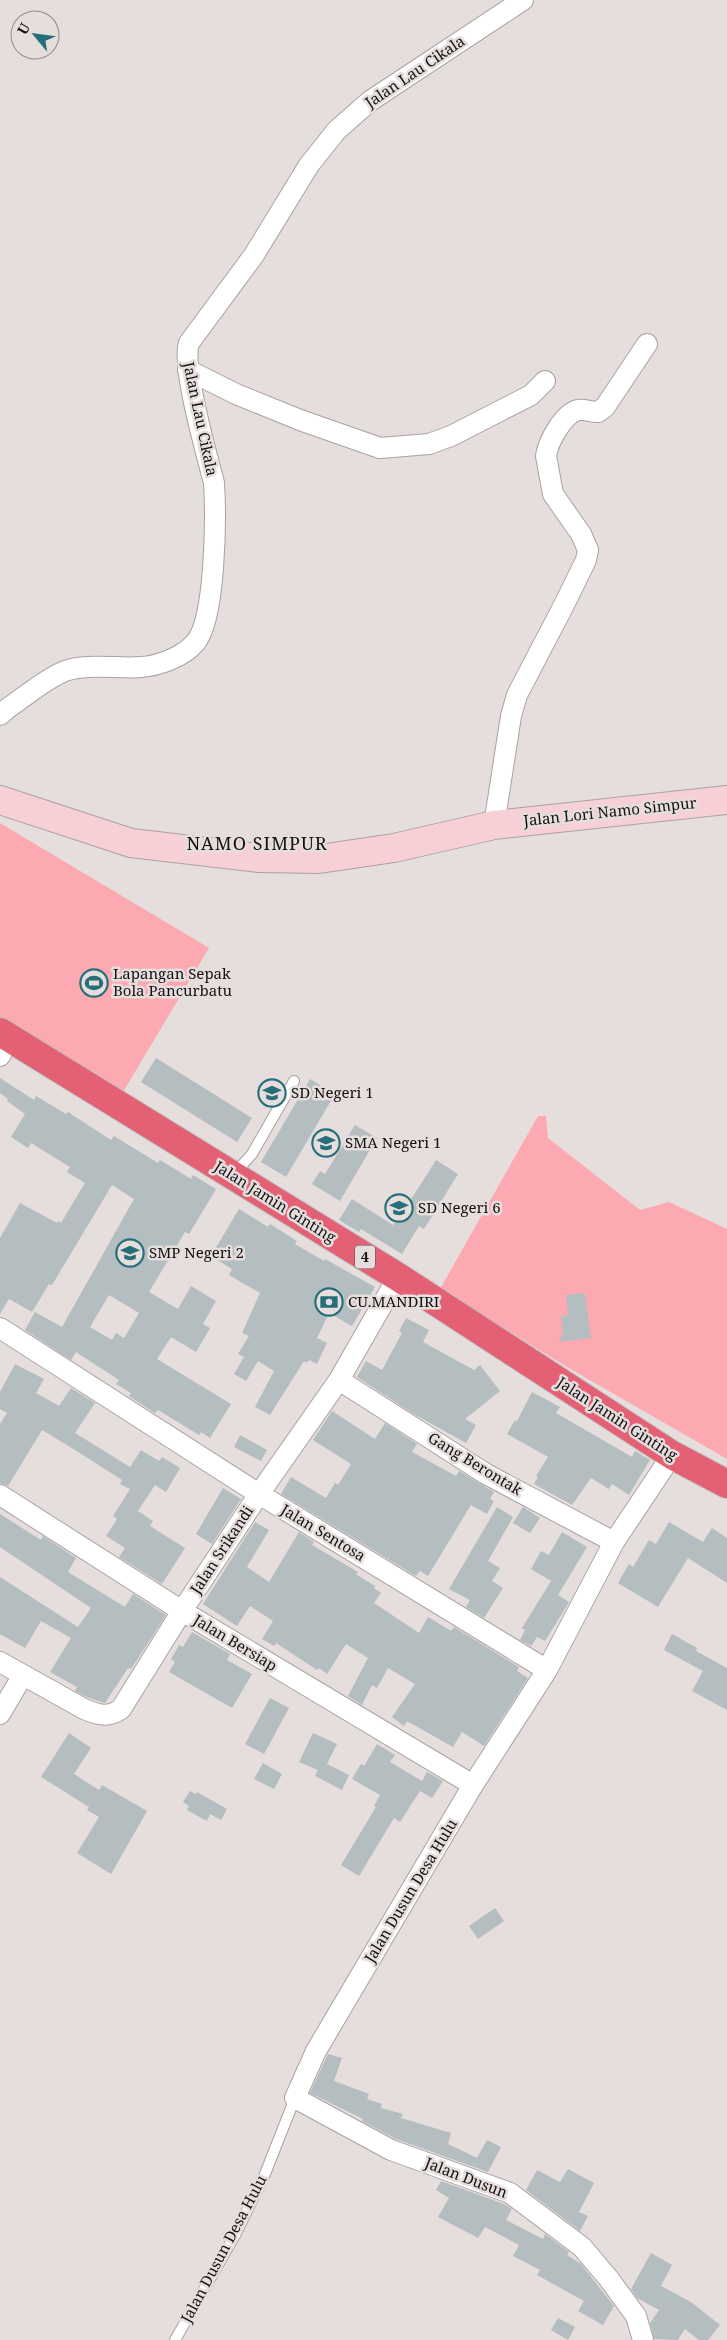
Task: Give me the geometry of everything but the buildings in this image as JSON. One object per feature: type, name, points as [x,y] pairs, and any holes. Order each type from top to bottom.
[{"type":"highway","name":"Jalan Jamin Ginting","points":[[3,1042],[232,1176],[398,1277],[672,1455],[727,1484]]},
{"type":"street","name":"Jalan Lau Cikala","points":[[0,715],[65,671],[153,665],[186,651],[196,642],[204,628],[214,549],[215,499],[214,483],[188,370],[187,349],[192,337],[254,255],[309,165],[337,130],[370,101],[522,0]]},
{"type":"street","points":[[494,825],[511,716],[517,695],[582,569],[588,550],[581,534],[553,494],[546,451],[570,414],[582,410],[598,412],[606,407],[647,344]]},
{"type":"street","points":[[188,370],[236,394],[300,420],[380,448],[429,444],[451,436],[531,395],[545,380]]},
{"type":"street","name":"Jalan Lori Namo Simpur","points":[[0,800],[131,843],[260,858],[319,859],[394,848],[494,825],[727,800]]},
{"type":"street","name":"Jalan Srikandi","points":[[0,1662],[84,1709],[97,1714],[112,1715],[121,1709],[259,1494],[339,1380],[398,1277]]},
{"type":"street","name":"Jalan Sentosa","points":[[0,1328],[259,1494],[547,1670]]},
{"type":"street","name":"Gang Berontak","points":[[339,1380],[486,1474],[614,1542]]},
{"type":"street","name":"Jalan Dusun Desa Hulu","points":[[295,2098],[316,2051],[474,1785],[547,1670],[614,1542],[672,1455]]},
{"type":"street","name":"Jalan Bersiap","points":[[0,1495],[182,1612],[474,1785]]},
{"type":"street","points":[[0,1714],[22,1676]]},
{"type":"street","name":"Jalan Dusun","points":[[295,2098],[392,2150],[510,2193],[582,2248],[609,2279],[636,2316],[643,2340]]},
{"type":"lane","points":[[232,1176],[252,1154],[294,1081]]},
{"type":"lane","name":"Jalan Dusun Desa Hulu","points":[[175,2340],[235,2235],[266,2174],[295,2098]]},
{"type":"shaded area","name":"Lapangan Sepak Bola Pancurbatu","points":[[0,823],[209,948],[123,1092],[0,1019]]},
{"type":"shaded area","points":[[538,1116],[546,1116],[548,1138],[640,1210],[669,1202],[727,1229],[727,1459],[567,1367],[440,1289]]},
{"type":"place","name":"Lapangan Sepak Bola Pancurbatu","points":[[94,983]]},
{"type":"place","name":"SD Negeri 1","points":[[272,1093]]},
{"type":"place","name":"SMA Negeri 1","points":[[326,1143]]},
{"type":"place","name":"SD Negeri 6","points":[[399,1208]]},
{"type":"place","name":"SMP Negeri 2","points":[[130,1253]]},
{"type":"place","name":"CU.MANDIRI","points":[[329,1302]]},
{"type":"district","name":"NAMO SIMPUR","points":[[257,844]]}]
